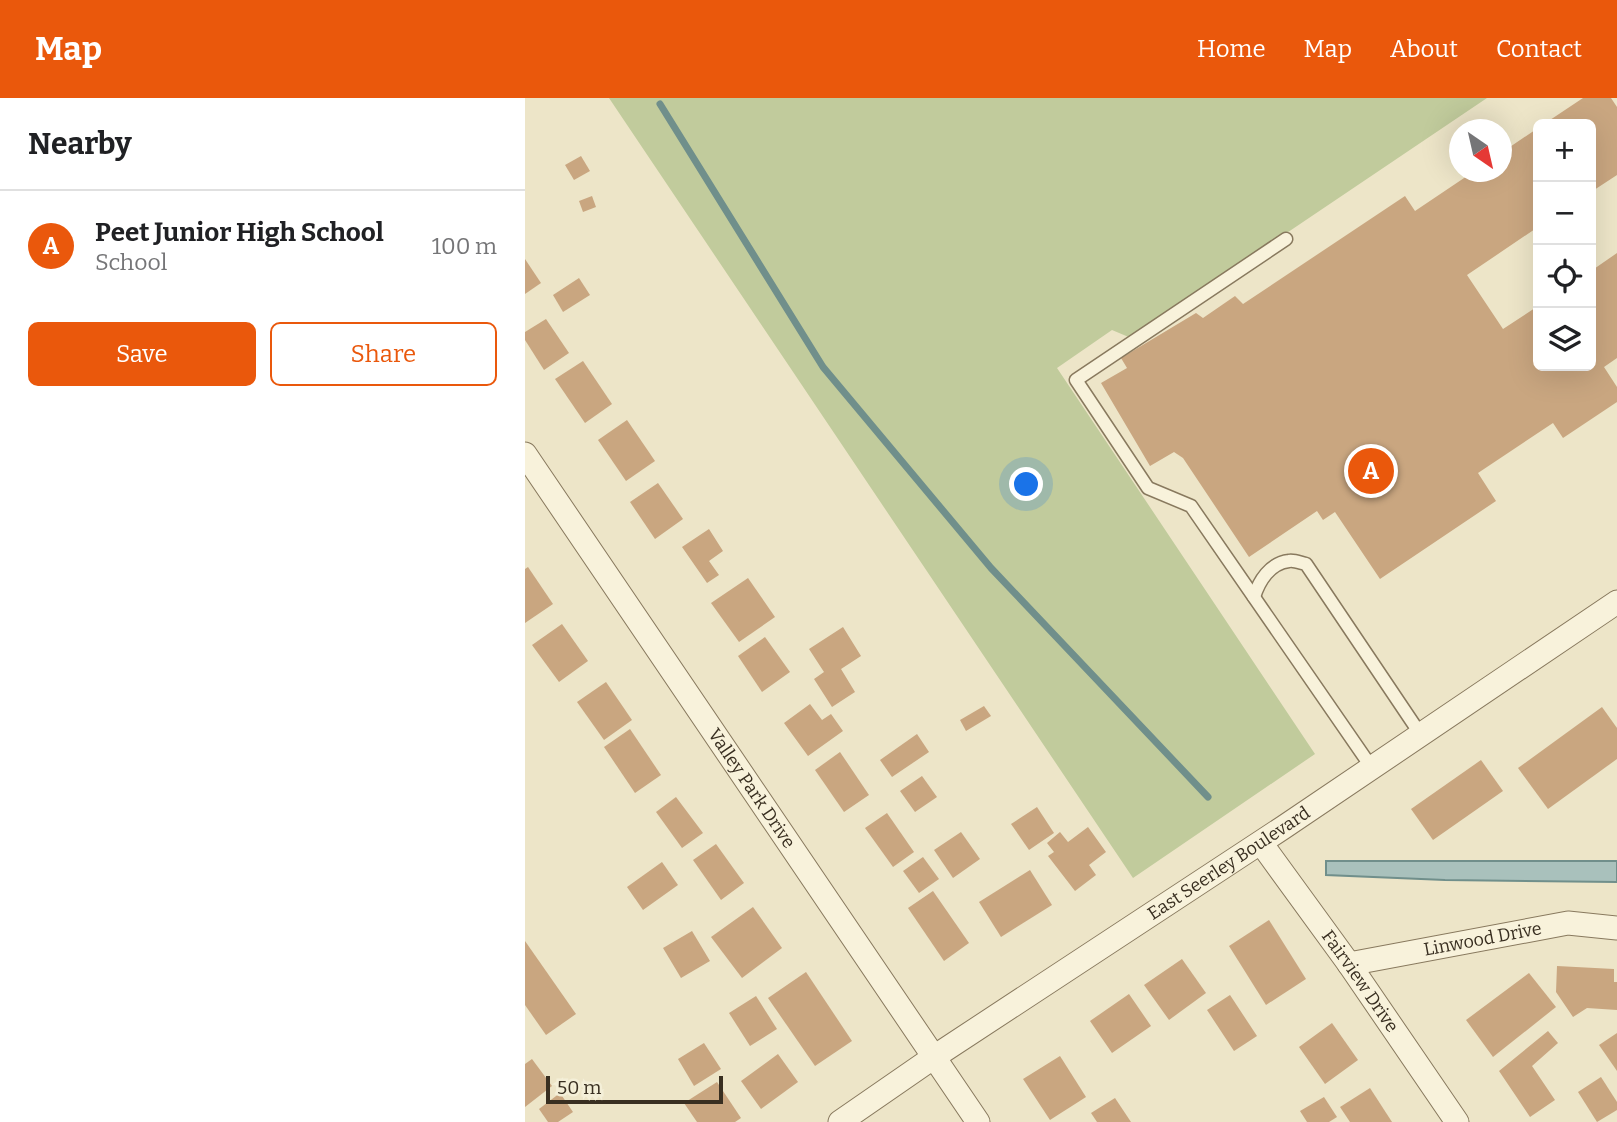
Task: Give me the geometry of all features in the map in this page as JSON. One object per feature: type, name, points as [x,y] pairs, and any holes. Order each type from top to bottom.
[{"type":"street","name":"Valley Park Drive","points":[[525,454],[978,1122]]},
{"type":"street","name":"East Seerley Boulevard","points":[[840,1122],[934,1057],[1261,843],[1617,602]]},
{"type":"street","name":"Fairview Drive","points":[[1261,843],[1349,964],[1457,1122]]},
{"type":"street","name":"Linwood Drive","points":[[1349,964],[1568,923],[1617,928]]},
{"type":"lane","points":[[1286,239],[1076,380],[1149,488],[1191,506],[1372,768]]},
{"type":"lane","points":[[1254,597],[1259,581],[1272,569],[1288,561],[1306,564],[1421,735]]},
{"type":"green space","points":[[609,98],[1487,98],[1456,119],[1449,119],[1449,124],[1131,338],[1112,330],[1057,368],[1315,754],[1133,878]]},
{"type":"water","points":[[1326,861],[1617,861],[1617,882],[1445,880],[1326,875]]},
{"type":"building","points":[[1583,98],[1611,98],[1617,107],[1617,175],[1596,189],[1596,119],[1552,119]]},
{"type":"building","points":[[1533,131],[1533,230],[1467,275],[1503,329],[1533,309],[1533,371],[1596,371],[1596,268],[1617,253],[1617,358],[1604,367],[1617,387],[1617,402],[1563,438],[1553,423],[1478,473],[1496,501],[1380,579],[1335,512],[1323,520],[1317,511],[1249,557],[1183,458],[1174,452],[1150,466],[1101,383],[1127,368],[1121,358],[1196,313],[1203,318],[1235,296],[1243,304],[1405,196],[1415,211],[1458,182],[1512,182],[1512,146]]},
{"type":"building","points":[[581,156],[590,171],[574,180],[565,165]]},
{"type":"building","points":[[592,196],[596,207],[583,212],[579,201]]},
{"type":"building","points":[[525,259],[541,283],[525,294]]},
{"type":"building","points":[[579,278],[590,295],[563,312],[553,295]]},
{"type":"building","points":[[546,319],[569,353],[544,370],[525,340],[525,332]]},
{"type":"building","points":[[583,361],[612,404],[585,423],[555,379]]},
{"type":"building","points":[[627,420],[655,461],[626,481],[598,440]]},
{"type":"building","points":[[658,483],[683,519],[655,539],[630,502]]},
{"type":"building","points":[[709,529],[723,551],[709,561],[719,575],[707,583],[682,547]]},
{"type":"building","points":[[528,567],[553,604],[525,623],[525,569]]},
{"type":"building","points":[[748,578],[775,617],[739,642],[711,603]]},
{"type":"building","points":[[562,624],[588,661],[559,682],[532,645]]},
{"type":"building","points":[[843,627],[861,656],[841,669],[855,692],[832,707],[814,679],[824,672],[809,649]]},
{"type":"building","points":[[765,637],[790,672],[762,692],[738,656]]},
{"type":"building","points":[[606,682],[632,720],[604,740],[577,702]]},
{"type":"building","points":[[810,704],[822,720],[831,714],[843,731],[808,756],[784,723]]},
{"type":"building","points":[[984,706],[991,716],[966,731],[960,720]]},
{"type":"building","points":[[1602,707],[1617,728],[1617,759],[1548,809],[1518,768]]},
{"type":"building","points":[[630,729],[661,775],[635,793],[604,747]]},
{"type":"building","points":[[917,734],[929,752],[892,777],[880,760]]},
{"type":"building","points":[[840,752],[869,795],[844,812],[815,770]]},
{"type":"building","points":[[1481,760],[1503,791],[1433,840],[1411,809]]},
{"type":"building","points":[[922,776],[937,797],[915,812],[900,791]]},
{"type":"building","points":[[676,797],[703,833],[682,848],[656,812]]},
{"type":"building","points":[[1037,807],[1054,833],[1029,850],[1011,824]]},
{"type":"building","points":[[887,813],[914,852],[893,867],[865,828]]},
{"type":"building","points":[[1088,827],[1106,852],[1089,865],[1096,875],[1075,891],[1048,856],[1054,852],[1047,843],[1060,832],[1068,842]]},
{"type":"building","points":[[961,832],[980,859],[953,878],[934,850]]},
{"type":"building","points":[[716,844],[744,883],[721,900],[693,860]]},
{"type":"building","points":[[923,857],[939,879],[919,893],[903,871]]},
{"type":"building","points":[[662,862],[678,885],[643,910],[627,887]]},
{"type":"building","points":[[1030,870],[1052,905],[1001,937],[979,902]]},
{"type":"building","points":[[933,891],[969,943],[944,961],[908,908]]},
{"type":"building","points":[[753,907],[782,948],[742,978],[711,937]]},
{"type":"building","points":[[1269,920],[1306,979],[1266,1005],[1229,946]]},
{"type":"building","points":[[692,931],[710,961],[681,978],[663,948]]},
{"type":"building","points":[[525,941],[576,1014],[546,1035],[525,1005]]},
{"type":"building","points":[[1182,959],[1206,993],[1169,1020],[1144,985]]},
{"type":"building","points":[[1557,966],[1614,969],[1617,1010],[1587,1008],[1573,1017],[1556,992]]},
{"type":"building","points":[[806,972],[852,1041],[815,1066],[768,998]]},
{"type":"building","points":[[1529,973],[1556,1007],[1493,1057],[1466,1020]]},
{"type":"building","points":[[1129,994],[1151,1026],[1112,1053],[1090,1021]]},
{"type":"building","points":[[1230,995],[1257,1036],[1234,1051],[1207,1010]]},
{"type":"building","points":[[756,996],[777,1029],[750,1046],[729,1013]]},
{"type":"building","points":[[1332,1023],[1358,1060],[1325,1084],[1299,1047]]},
{"type":"building","points":[[1548,1031],[1558,1043],[1532,1066],[1555,1100],[1530,1117],[1499,1071]]},
{"type":"building","points":[[1617,1033],[1617,1071],[1599,1045]]},
{"type":"building","points":[[704,1043],[721,1069],[694,1086],[678,1059]]},
{"type":"building","points":[[778,1054],[798,1082],[761,1109],[741,1081]]},
{"type":"building","points":[[1060,1056],[1086,1097],[1050,1120],[1023,1079]]},
{"type":"building","points":[[532,1059],[552,1086],[525,1107],[525,1064]]},
{"type":"building","points":[[1601,1077],[1617,1102],[1617,1110],[1597,1122],[1578,1092]]},
{"type":"building","points":[[717,1082],[741,1118],[735,1122],[697,1122],[684,1103]]},
{"type":"building","points":[[1370,1088],[1392,1122],[1350,1122],[1340,1107]]},
{"type":"building","points":[[560,1093],[573,1112],[558,1122],[548,1122],[539,1109]]},
{"type":"building","points":[[1324,1097],[1337,1117],[1329,1122],[1307,1122],[1300,1111]]},
{"type":"building","points":[[1115,1098],[1131,1122],[1097,1122],[1091,1113]]},
{"type":"waterway","points":[[660,104],[823,367],[991,568],[1208,797]]},
{"type":"place","name":"Peet Junior High School","points":[[1371,471]]}]
